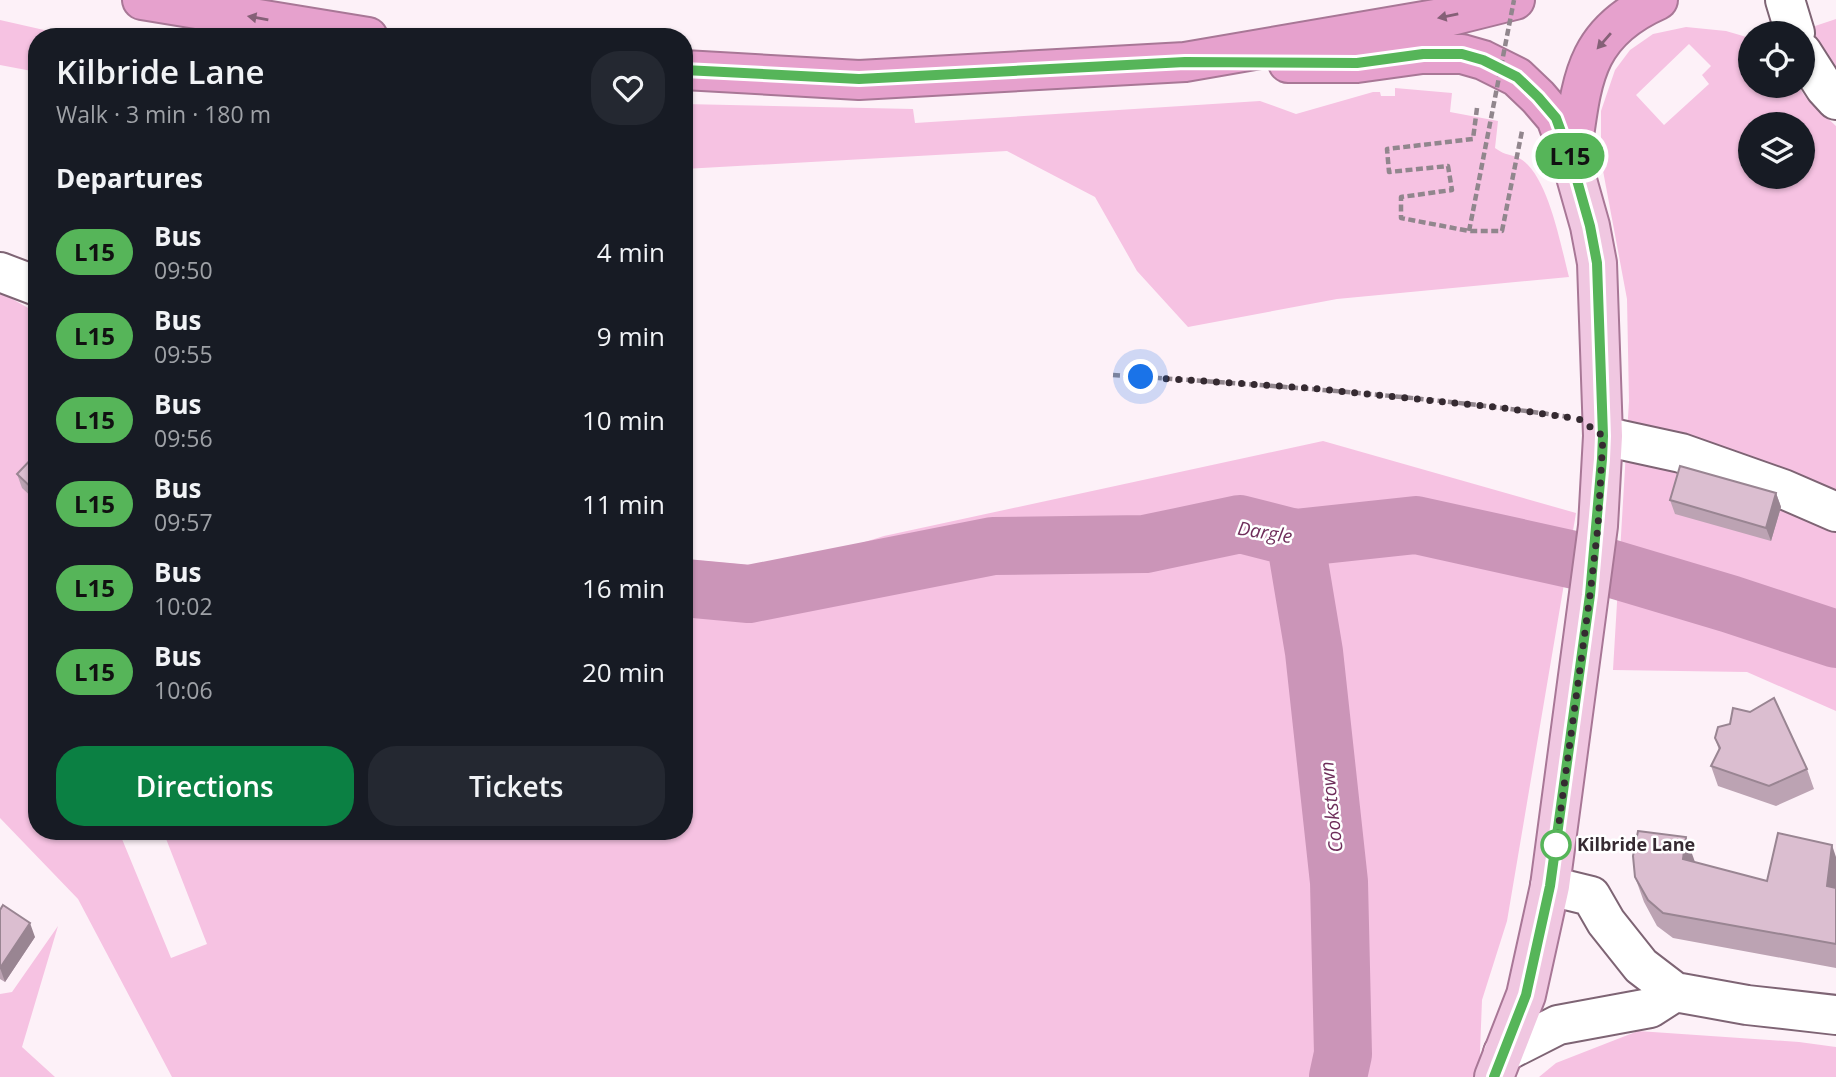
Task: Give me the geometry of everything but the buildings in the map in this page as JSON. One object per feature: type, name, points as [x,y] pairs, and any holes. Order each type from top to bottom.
[{"type":"highway","points":[[142,0],[315,28]]},
{"type":"highway","points":[[1185,62],[1447,17],[1514,0]]},
{"type":"highway","points":[[1571,159],[1588,62],[1600,44],[1625,19],[1658,0]]},
{"type":"highway","points":[[693,70],[859,79],[1185,62],[1357,63],[1423,54],[1462,54],[1483,60],[1517,77],[1538,97],[1556,118],[1571,159]]},
{"type":"main road","points":[[1499,1065],[1526,995],[1550,886],[1598,526],[1603,436],[1597,263],[1590,226],[1571,159]]},
{"type":"street","points":[[1785,0],[1791,21]]},
{"type":"street","points":[[1815,72],[1836,100]]},
{"type":"street","points":[[0,272],[28,283]]},
{"type":"street","points":[[1603,436],[1681,453],[1783,489],[1836,512]]},
{"type":"street","points":[[1550,886],[1591,896],[1606,922],[1641,966],[1675,992],[1747,1005],[1836,1015]]},
{"type":"street","points":[[1499,1065],[1558,1026],[1613,1017],[1650,1007],[1675,992]]},
{"type":"path","points":[[1469,231],[1514,0]]},
{"type":"path","points":[[1477,108],[1473,139],[1387,149],[1389,172],[1448,166],[1452,190],[1401,197],[1401,218],[1469,231],[1502,231],[1517,153]]},
{"type":"path","points":[[1113,375],[1309,388],[1504,408],[1579,419],[1603,436]]},
{"type":"shaded area","points":[[1836,19],[1836,81],[1815,45],[1815,26]]},
{"type":"shaded area","points":[[0,20],[35,28],[28,28],[28,70],[0,65]]},
{"type":"shaded area","points":[[1686,27],[1738,34],[1738,98],[1806,98],[1836,126],[1836,711],[1747,672],[1613,670],[1629,401],[1627,299],[1601,160],[1601,111],[1615,70],[1630,50],[1653,34]],"holes":[[[1689,44],[1711,66],[1702,75],[1709,84],[1664,125],[1636,95]]]},
{"type":"shaded area","points":[[1395,88],[1452,93],[1450,112],[1498,121],[1495,148],[1519,158],[1538,179],[1552,212],[1569,277],[1337,299],[1188,327],[1137,271],[1095,197],[1007,151],[693,168],[693,104],[913,109],[915,123],[1260,101],[1296,114],[1373,92],[1380,92],[1381,96],[1395,96]]},
{"type":"shaded area","points":[[0,292],[28,308],[28,840],[122,840],[171,958],[207,944],[167,840],[693,840],[693,560],[781,568],[884,536],[1323,441],[1576,513],[1507,921],[1482,1000],[1479,1077],[172,1077],[78,899],[0,818]]},
{"type":"shaded area","points":[[58,926],[22,1047],[55,1077],[0,1077],[0,994],[12,992]]},
{"type":"shaded area","points":[[1638,1031],[1836,1047],[1836,1077],[1539,1077],[1556,1063]]},
{"type":"waterway","name":"Dargle","points":[[693,589],[749,594],[993,546],[1145,544],[1240,524],[1295,538],[1416,525],[1606,567],[1836,639]]},
{"type":"waterway","name":"Cookstown","points":[[1295,538],[1314,652],[1339,882],[1343,1054],[1338,1077]]},
{"type":"bus line","name":"L15","points":[[693,70],[859,79],[1185,62],[1357,63],[1423,54],[1462,54],[1483,60],[1517,77],[1556,118],[1590,226],[1597,263],[1603,436],[1598,526],[1550,886],[1526,995],[1494,1077]]},
{"type":"place","name":"Kilbride Lane","points":[[1556,845]]},
{"type":"route","points":[[1141,377],[1309,388],[1504,408],[1579,419],[1603,436],[1598,526],[1556,845]]}]
